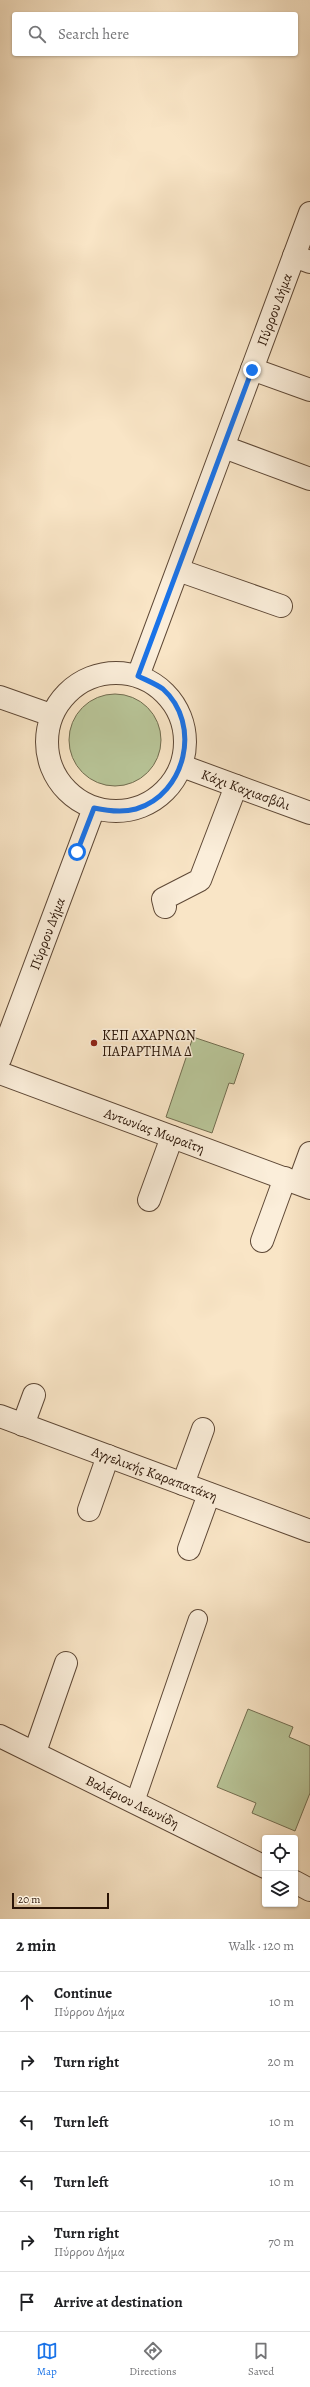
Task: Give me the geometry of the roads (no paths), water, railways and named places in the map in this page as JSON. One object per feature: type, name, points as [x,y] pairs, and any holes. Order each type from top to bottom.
[{"type":"street","name":"Πύρρου Δήμα","points":[[138,676],[252,370],[302,259],[310,213]]},
{"type":"street","points":[[252,370],[310,390]]},
{"type":"street","points":[[224,447],[310,479]]},
{"type":"street","points":[[178,570],[281,606]]},
{"type":"street","points":[[112,672],[138,676],[163,689],[179,712],[186,738],[182,766],[172,785],[156,800],[136,809],[115,812],[94,808],[73,798],[58,780],[48,760],[46,737],[51,715],[66,693],[87,678],[112,672]]},
{"type":"street","points":[[0,697],[51,715]]},
{"type":"street","name":"Κάχι Καχιασβίλι","points":[[182,766],[310,813]]},
{"type":"street","points":[[165,907],[163,899],[200,880],[236,786]]},
{"type":"street","name":"Πύρρου Δήμα","points":[[0,1059],[94,808]]},
{"type":"street","name":"Αντωνίας Μωραΐτη","points":[[0,1073],[298,1183]]},
{"type":"street","points":[[149,1200],[172,1137]]},
{"type":"street","points":[[262,1241],[298,1183],[310,1153]]},
{"type":"street","points":[[23,1425],[34,1395]]},
{"type":"street","name":"Αγγελικής Καραπατάκη","points":[[0,1416],[310,1531]]},
{"type":"street","points":[[183,1484],[203,1429]]},
{"type":"street","points":[[89,1510],[108,1456]]},
{"type":"street","points":[[189,1549],[209,1494]]},
{"type":"street","points":[[35,1752],[66,1663]]},
{"type":"street","name":"Βαλέριου Λεωνίδη","points":[[0,1736],[262,1866]]},
{"type":"street","points":[[298,1884],[310,1890]]},
{"type":"lane","points":[[135,1802],[198,1619]]},
{"type":"place","name":"ΚΕΠ ΑΧΑΡΝΩΝ ΠΑΡΑΡΤΗΜΑ Δ","points":[[94,1043]]}]
